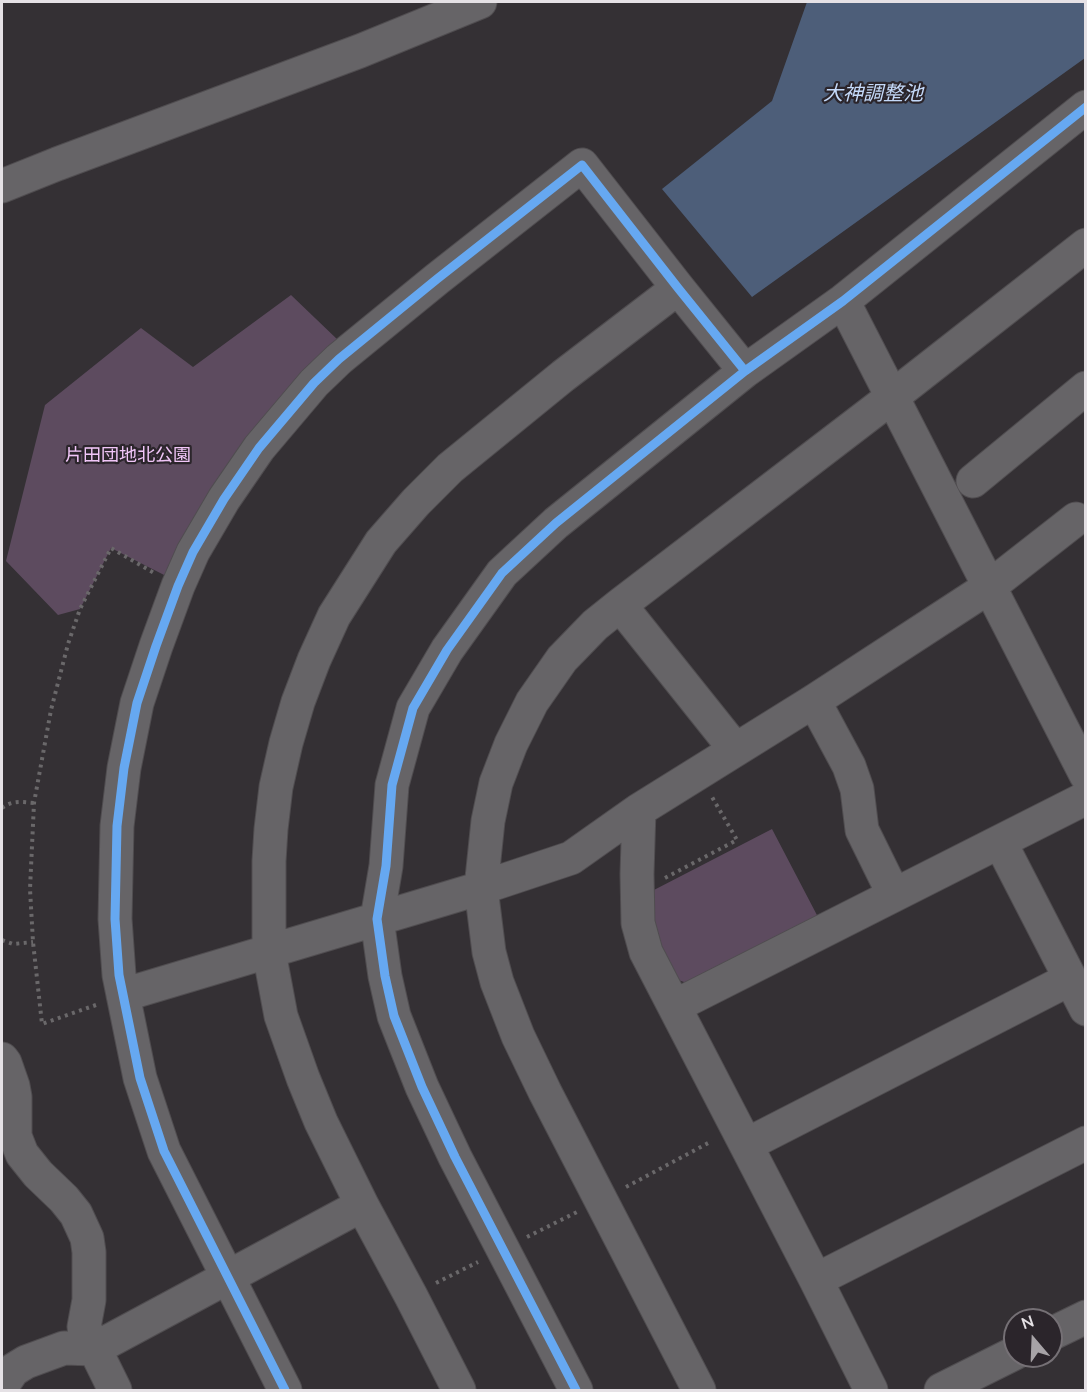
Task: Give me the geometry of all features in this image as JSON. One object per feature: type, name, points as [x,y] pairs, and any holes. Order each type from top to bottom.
[{"type":"street","points":[[2,186],[360,51],[480,2]]},
{"type":"street","points":[[576,1390],[455,1156],[407,1051],[394,1016],[377,919],[386,866],[392,785],[413,708],[447,650],[502,573],[556,523],[745,371],[843,301],[1086,107]]},
{"type":"street","points":[[285,1390],[164,1151],[140,1078],[119,975],[115,919],[117,825],[124,768],[137,703],[178,586],[193,552],[259,448],[314,383],[339,359],[437,279],[582,165],[745,371]]},
{"type":"street","points":[[699,1390],[545,1092],[518,1036],[497,982],[489,952],[481,888],[488,821],[496,783],[511,744],[532,702],[562,659],[595,625],[1086,245]]},
{"type":"street","points":[[459,1390],[321,1122],[281,1016],[269,952],[269,861],[276,787],[298,702],[314,660],[334,616],[381,542],[450,468],[563,376],[678,288]]},
{"type":"street","points":[[843,301],[1086,775]]},
{"type":"street","points":[[973,481],[1086,388]]},
{"type":"street","points":[[123,996],[481,888],[571,858],[639,810],[989,587],[1082,522]]},
{"type":"street","points":[[620,604],[735,749]]},
{"type":"street","points":[[814,700],[849,766],[857,789],[862,830],[894,895]]},
{"type":"street","points":[[675,1006],[1086,798]]},
{"type":"street","points":[[639,810],[638,924],[646,952],[871,1390]]},
{"type":"street","points":[[1000,842],[1086,1009]]},
{"type":"street","points":[[746,1145],[1070,979]]},
{"type":"street","points":[[2,1059],[13,1086],[15,1136],[22,1154],[76,1214],[87,1238],[89,1300],[84,1327],[115,1390]]},
{"type":"street","points":[[816,1280],[1086,1143]]},
{"type":"street","points":[[2,1386],[14,1370],[26,1362],[64,1348],[94,1349],[362,1205]]},
{"type":"street","points":[[1063,1328],[1086,1317]]},
{"type":"street","points":[[941,1390],[1003,1359]]},
{"type":"path","points":[[123,996],[42,1023],[30,889],[34,803],[51,710],[68,644],[80,609],[111,548],[178,586]]},
{"type":"path","points":[[638,892],[737,840],[698,773]]},
{"type":"path","points":[[2,808],[14,802],[34,803]]},
{"type":"path","points":[[2,940],[13,944],[33,942]]},
{"type":"green space","name":"片田団地北公園","points":[[291,295],[339,341],[170,578],[111,548],[80,609],[58,615],[6,561],[45,405],[141,328],[193,367]]},
{"type":"green space","points":[[772,829],[819,919],[690,984],[675,979],[661,952],[652,921],[652,891]]},
{"type":"water","name":"大神調整池","points":[[807,2],[1085,2],[1085,58],[752,297],[662,189],[772,101]]},
{"type":"cycle path","points":[[576,1390],[455,1157],[422,1087],[394,1016],[385,976],[377,919],[386,866],[392,785],[413,708],[447,650],[502,573],[556,523],[745,371],[843,301],[1086,107]]},
{"type":"cycle path","points":[[285,1390],[164,1151],[140,1078],[119,975],[115,919],[117,826],[124,768],[137,703],[178,586],[193,552],[224,499],[259,448],[314,383],[339,359],[437,279],[582,165],[745,371]]}]
